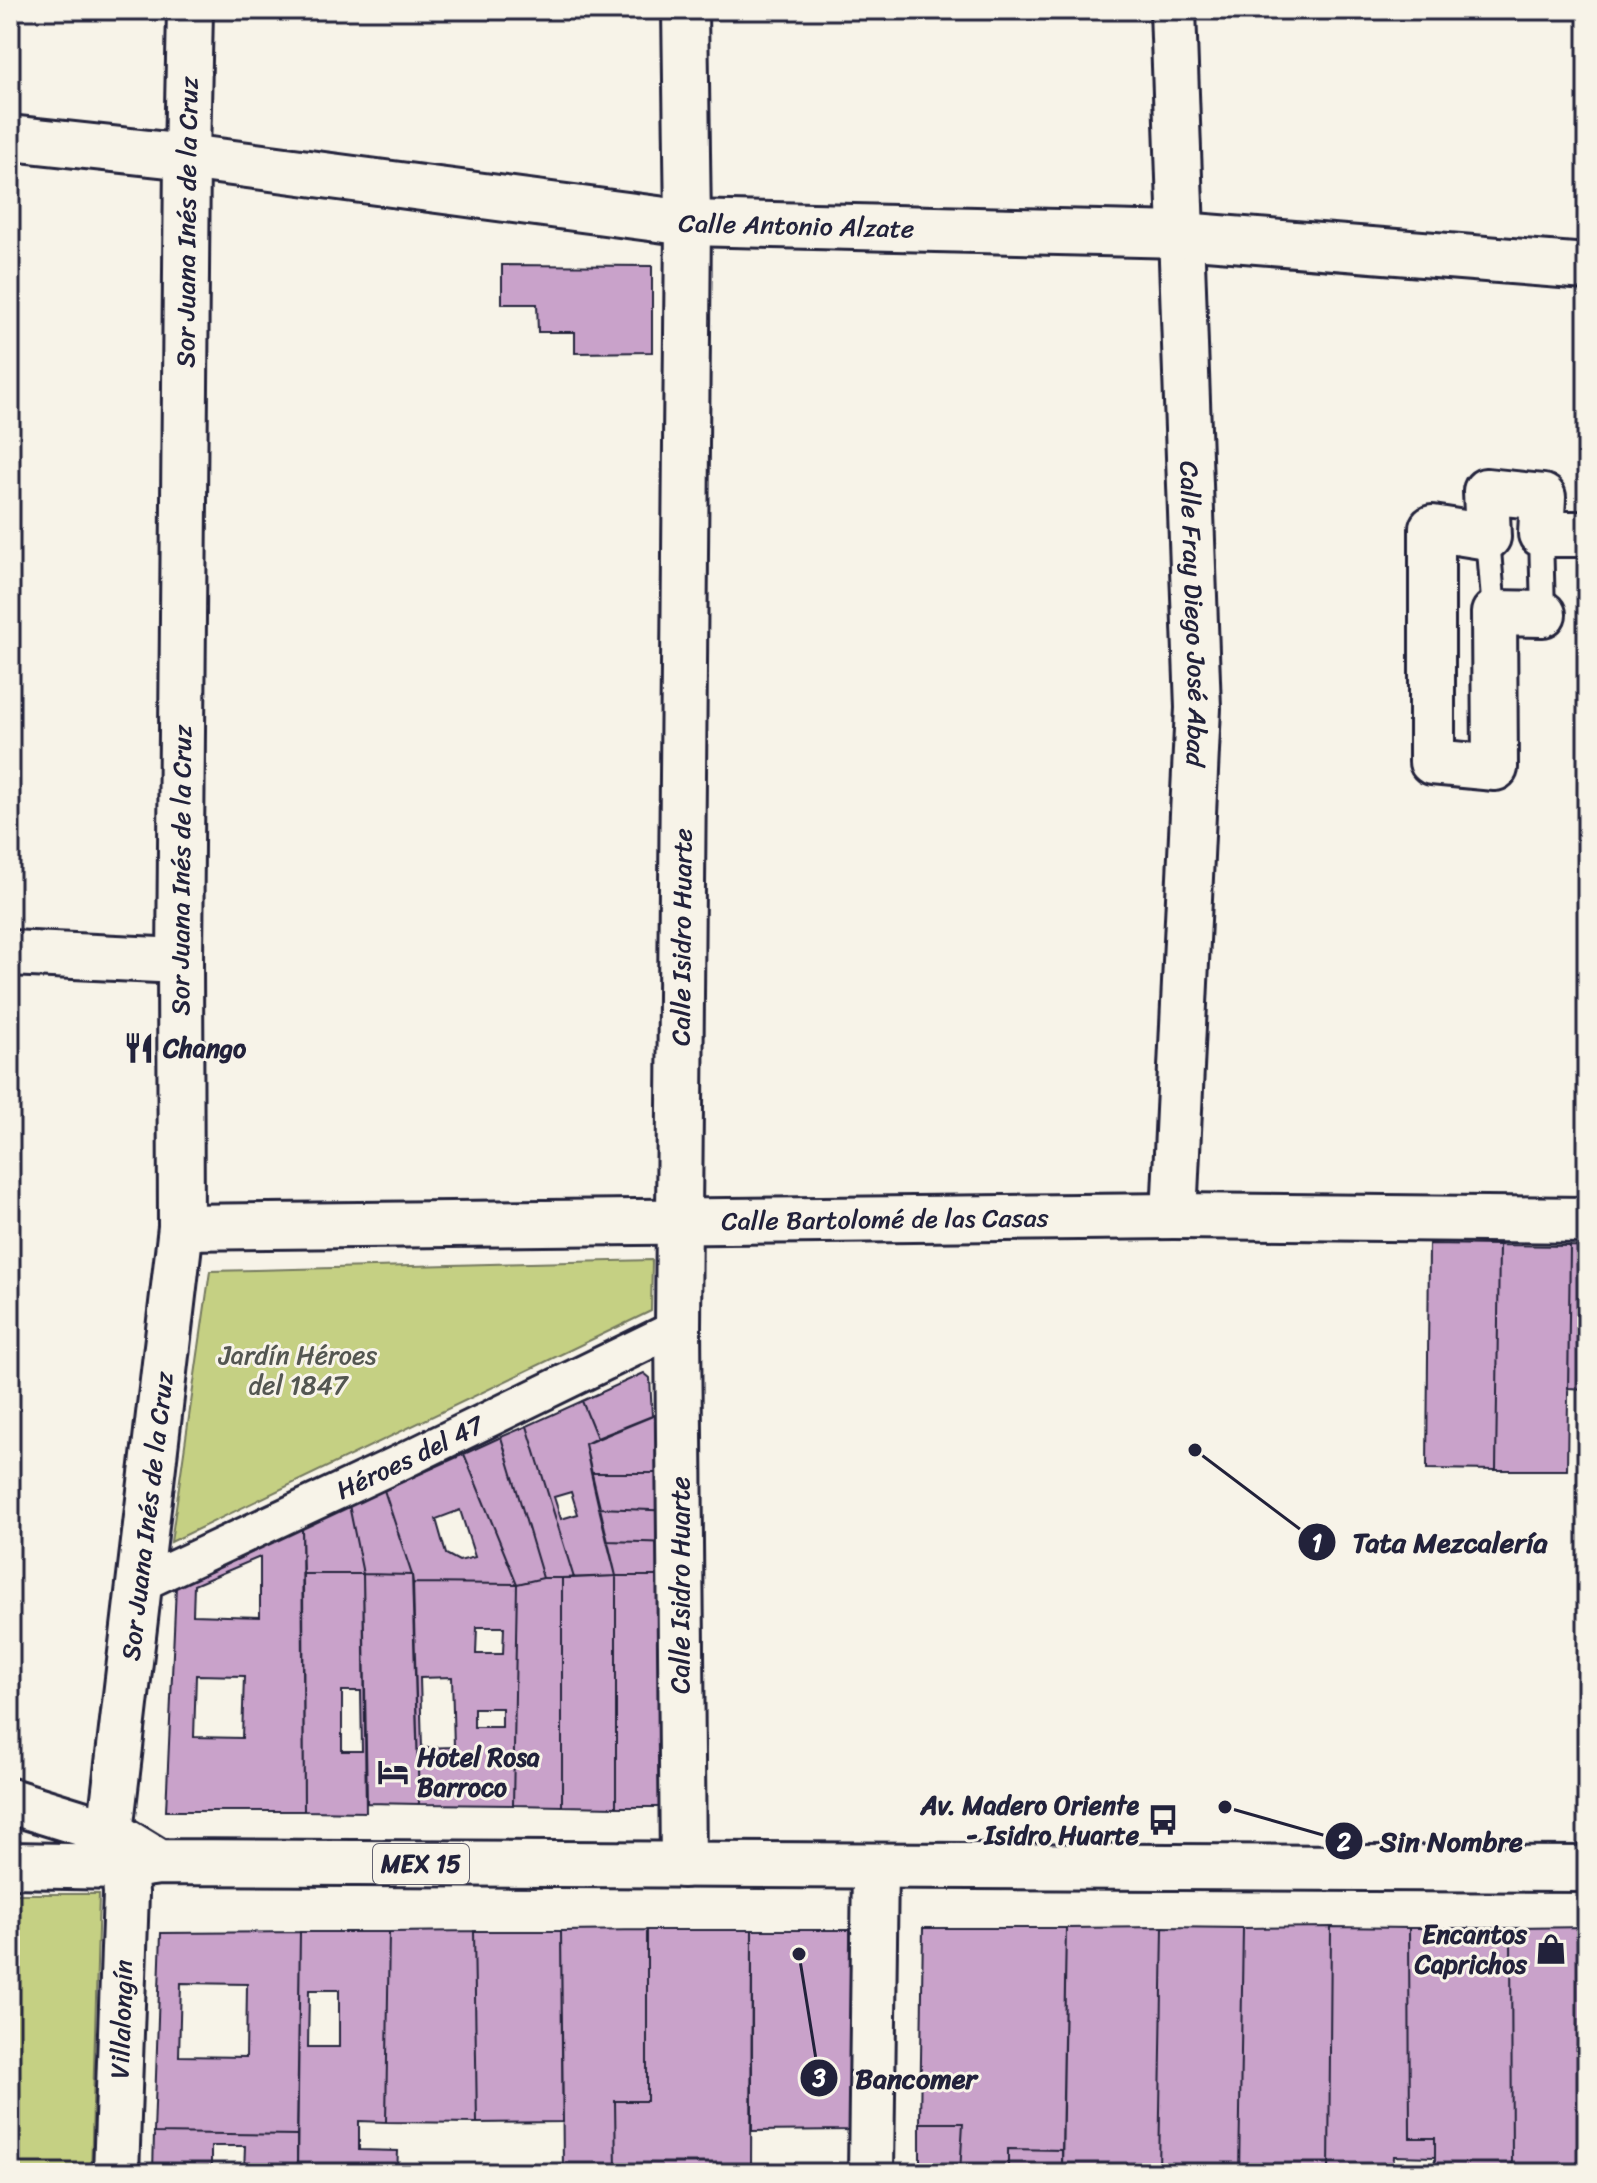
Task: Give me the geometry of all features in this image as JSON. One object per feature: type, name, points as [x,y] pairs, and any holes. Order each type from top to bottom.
[{"type":"street","name":"Sor Juana Inés de la Cruz","points":[[131,1854],[140,1584],[181,1227],[180,961],[190,10]]},
{"type":"street","name":"Calle Isidro Huarte","points":[[683,1865],[678,1327],[688,223],[685,10]]},
{"type":"street","name":"Calle Fray Diego José Abad","points":[[1173,10],[1198,708],[1174,1216]]},
{"type":"street","name":"Calle Antonio Alzate","points":[[10,138],[187,157],[688,223],[1181,235],[1587,267]]},
{"type":"street","points":[[1543,614],[1494,613],[1495,768],[1432,762],[1432,528],[1488,537],[1486,491],[1543,497],[1541,534],[1587,534]]},
{"type":"street","points":[[10,953],[180,961]]},
{"type":"street","name":"Calle Bartolomé de las Casas","points":[[181,1227],[1174,1216],[1587,1220]]},
{"type":"street","name":"Héroes del 47","points":[[140,1584],[678,1327]]},
{"type":"street","name":"MEX 15","points":[[10,1801],[131,1854]]},
{"type":"street","name":"MEX 15","points":[[10,1865],[131,1854],[683,1865],[1587,1869]]},
{"type":"street","name":"Villalongín","points":[[116,2173],[126,1893],[131,1854]]},
{"type":"street","points":[[871,2173],[875,1866]]},
{"type":"lane","points":[[1541,534],[1543,614]]},
{"type":"lane","points":[[1488,537],[1494,613]]},
{"type":"green space","name":"Jardín Héroes del 1847","points":[[652,1260],[651,1311],[171,1542],[210,1271]]},
{"type":"green space","points":[[10,1894],[99,1894],[91,2173],[10,2173]]},
{"type":"building","points":[[502,265],[652,266],[652,352],[575,353],[575,332],[538,332],[537,304],[502,304]]},
{"type":"building","points":[[1429,1244],[1499,1245],[1496,1470],[1427,1469]]},
{"type":"building","points":[[1499,1245],[1570,1246],[1567,1470],[1496,1470]]},
{"type":"building","points":[[1570,1246],[1587,1247],[1587,1389],[1568,1388]]},
{"type":"building","points":[[644,1373],[650,1378],[652,1416],[597,1438],[582,1401]]},
{"type":"building","points":[[582,1401],[597,1438],[585,1444],[616,1576],[574,1578],[527,1426]],"holes":[[[571,1492],[578,1514],[561,1519],[554,1497]]]},
{"type":"building","points":[[677,1406],[658,1473],[591,1473],[585,1444]]},
{"type":"building","points":[[527,1426],[574,1578],[543,1578],[501,1437]]},
{"type":"building","points":[[501,1437],[543,1578],[517,1584],[464,1454]]},
{"type":"building","points":[[464,1454],[517,1584],[413,1583],[384,1490]],"holes":[[[460,1510],[475,1557],[459,1561],[446,1554],[436,1519]]]},
{"type":"building","points":[[591,1473],[658,1473],[676,1511],[599,1508]]},
{"type":"building","points":[[384,1490],[412,1575],[363,1574],[349,1505]]},
{"type":"building","points":[[349,1505],[363,1574],[303,1574],[302,1526]]},
{"type":"building","points":[[599,1508],[676,1511],[676,1543],[607,1541]]},
{"type":"building","points":[[302,1526],[304,1811],[166,1811],[176,1586]],"holes":[[[260,1557],[260,1617],[193,1615],[194,1585]],[[196,1675],[244,1676],[242,1738],[194,1737]]]},
{"type":"building","points":[[607,1541],[676,1543],[675,1576],[616,1576]]},
{"type":"building","points":[[303,1574],[363,1574],[366,1812],[304,1811]],"holes":[[[342,1691],[361,1691],[362,1751],[342,1751]]]},
{"type":"building","points":[[363,1574],[412,1575],[419,1804],[367,1803]]},
{"type":"building","points":[[616,1576],[616,1807],[562,1806],[562,1578]]},
{"type":"building","points":[[616,1576],[675,1576],[674,1807],[616,1807]]},
{"type":"building","points":[[543,1578],[562,1578],[562,1806],[513,1805],[517,1584]]},
{"type":"building","points":[[413,1583],[517,1584],[513,1805],[419,1804]],"holes":[[[477,1627],[504,1627],[503,1654],[476,1654]],[[452,1677],[454,1747],[422,1748],[420,1678]],[[474,1708],[502,1708],[502,1727],[474,1727]]]},
{"type":"building","points":[[1163,1927],[1243,1928],[1239,2173],[1159,2173]]},
{"type":"building","points":[[1163,1927],[1159,2173],[1062,2173],[1066,1928]]},
{"type":"building","points":[[1331,1927],[1409,1928],[1410,2138],[1435,2138],[1435,2157],[1394,2156],[1393,2173],[1329,2173]]},
{"type":"building","points":[[1331,1927],[1329,2173],[1239,2173],[1243,1928]]},
{"type":"building","points":[[1587,1927],[1587,2173],[1512,2173],[1511,1928]]},
{"type":"building","points":[[923,1928],[1066,1928],[1062,2150],[1008,2149],[1008,2173],[960,2173],[963,2123],[920,2123]]},
{"type":"building","points":[[1409,1928],[1511,1928],[1512,2173],[1435,2173],[1435,2138],[1410,2138]]},
{"type":"building","points":[[647,1930],[647,2101],[615,2101],[616,2173],[563,2173],[561,1931]]},
{"type":"building","points":[[647,1930],[752,1930],[751,2173],[616,2173],[615,2101],[647,2101]]},
{"type":"building","points":[[752,1930],[850,1930],[850,2130],[752,2131]]},
{"type":"building","points":[[474,1931],[561,1931],[563,2122],[477,2123]]},
{"type":"building","points":[[474,1931],[477,2123],[386,2122],[389,1932]]},
{"type":"building","points":[[300,1932],[389,1932],[386,2122],[359,2121],[359,2150],[398,2151],[397,2173],[297,2173]],"holes":[[[309,1990],[339,1990],[339,2047],[308,2047]]]},
{"type":"building","points":[[300,1932],[297,2135],[154,2133],[161,1933]],"holes":[[[181,1983],[247,1984],[246,2057],[179,2056]]]},
{"type":"building","points":[[920,2123],[963,2123],[960,2173],[920,2173]]},
{"type":"building","points":[[154,2133],[297,2135],[297,2173],[244,2173],[245,2146],[211,2146],[211,2173],[153,2173]]},
{"type":"building","points":[[1008,2149],[1062,2150],[1062,2173],[1008,2173]]},
{"type":"place","name":"Chango","points":[[139,1048]]},
{"type":"place","name":"Tata Mezcalería","points":[[1195,1450]]},
{"type":"place","name":"Hotel Rosa Barroco","points":[[393,1772]]},
{"type":"place","name":"Sin Nombre","points":[[1225,1807]]},
{"type":"place","name":"Av. Madero Oriente - Isidro Huarte","points":[[1163,1820]]},
{"type":"place","name":"Encantos Caprichos","points":[[1551,1949]]},
{"type":"place","name":"Bancomer","points":[[799,1954]]}]
